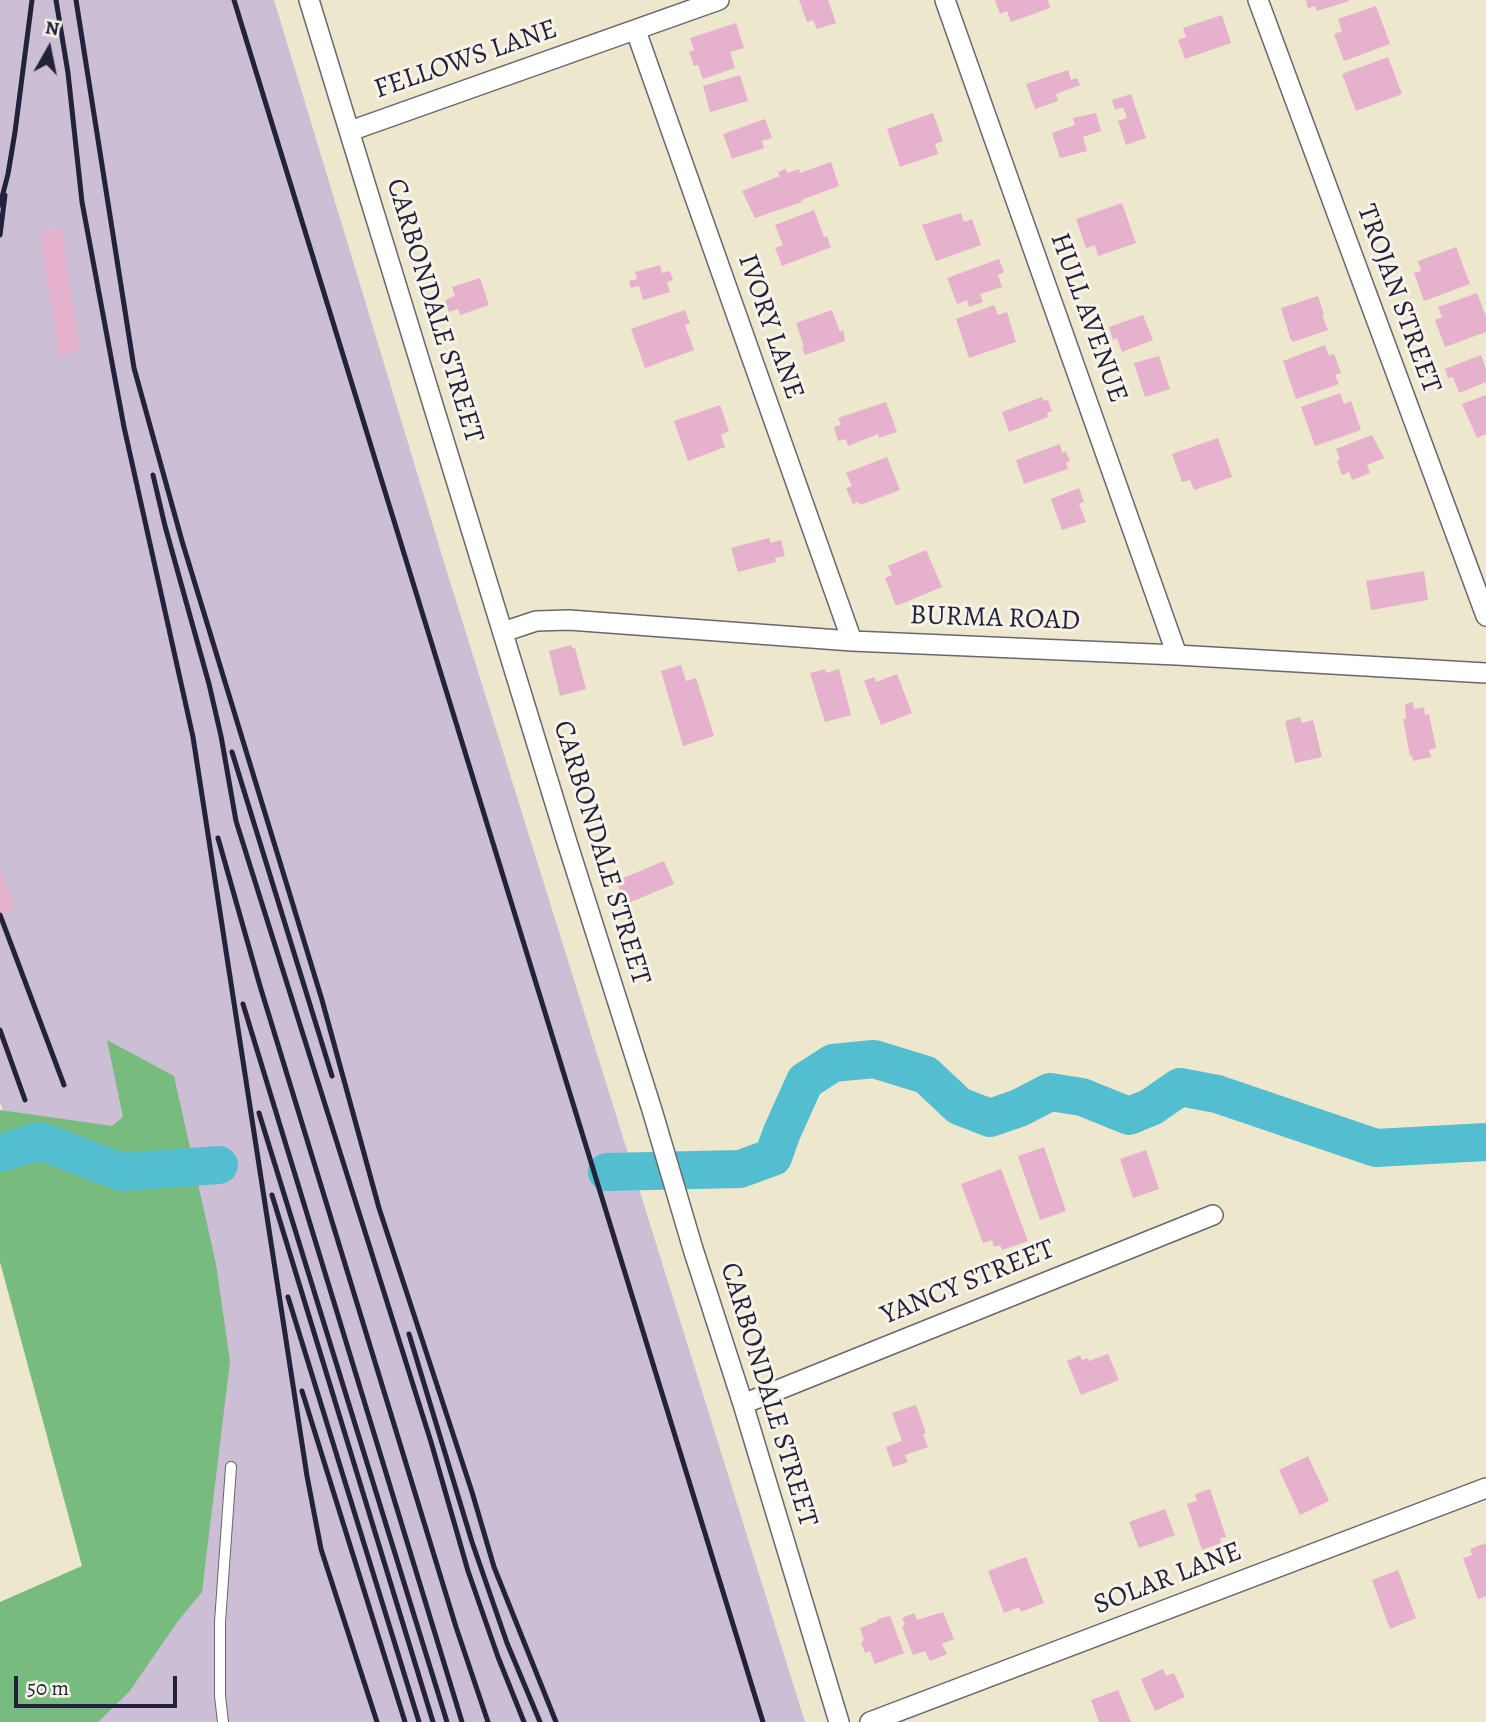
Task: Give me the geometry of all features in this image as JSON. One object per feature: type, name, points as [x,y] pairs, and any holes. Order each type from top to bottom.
[{"type":"street","name":"CARBONDALE STREET","points":[[309,0],[839,1722]]},
{"type":"street","name":"FELLOWS LANE","points":[[350,131],[719,0]]},
{"type":"street","name":"HULL AVENUE","points":[[945,0],[1177,655]]},
{"type":"street","name":"TROJAN STREET","points":[[1258,0],[1486,616]]},
{"type":"street","name":"IVORY LANE","points":[[636,31],[852,641]]},
{"type":"street","name":"BURMA ROAD","points":[[503,632],[536,621],[569,620],[852,641],[1177,655],[1486,673]]},
{"type":"street","name":"YANCY STREET","points":[[743,1404],[1213,1215]]},
{"type":"street","name":"SOLAR LANE","points":[[870,1722],[1486,1488]]},
{"type":"lane","points":[[223,1722],[220,1696],[220,1622],[231,1467]]},
{"type":"shaded area","points":[[0,0],[274,0],[447,572],[805,1722],[0,1722],[169,1586],[0,1102]]},
{"type":"green space","points":[[107,1040],[174,1076],[216,1264],[230,1361],[202,1592],[178,1621],[129,1692],[98,1722],[0,1722],[0,1602],[82,1566],[0,1262],[0,1110],[112,1126],[123,1117]]},
{"type":"building","points":[[799,0],[828,0],[836,23],[817,29],[813,20],[807,22]]},
{"type":"building","points":[[995,0],[1048,0],[1050,8],[1011,22],[1007,11],[1000,14]]},
{"type":"building","points":[[1306,0],[1349,1],[1317,11],[1315,6],[1308,8]]},
{"type":"building","points":[[1376,6],[1390,44],[1344,61],[1334,34],[1342,31],[1338,19]]},
{"type":"building","points":[[1222,15],[1231,43],[1185,59],[1178,40],[1186,37],[1183,28]]},
{"type":"building","points":[[736,23],[744,48],[730,52],[735,68],[703,79],[689,52],[694,50],[690,38]]},
{"type":"building","points":[[1388,57],[1402,94],[1356,111],[1342,74]]},
{"type":"building","points":[[1068,70],[1071,80],[1077,78],[1080,85],[1056,94],[1058,101],[1035,109],[1026,84]]},
{"type":"building","points":[[740,75],[748,101],[710,112],[703,86]]},
{"type":"building","points":[[1131,94],[1146,138],[1126,145],[1118,121],[1127,118],[1123,107],[1115,110],[1112,100]]},
{"type":"building","points":[[933,113],[943,141],[935,144],[938,154],[900,167],[887,129]]},
{"type":"building","points":[[1096,113],[1101,131],[1083,137],[1087,151],[1060,158],[1052,133],[1075,125],[1073,118]]},
{"type":"building","points":[[765,119],[772,138],[762,141],[764,148],[732,159],[723,134]]},
{"type":"building","points":[[831,162],[839,186],[755,218],[742,191],[780,176],[778,172],[786,169],[787,173],[799,169],[800,173]]},
{"type":"building","points":[[1122,203],[1136,243],[1098,256],[1095,245],[1086,248],[1076,219]]},
{"type":"building","points":[[814,210],[824,237],[827,236],[831,247],[782,266],[775,248],[783,245],[775,225]]},
{"type":"building","points":[[961,213],[964,222],[972,219],[981,245],[936,261],[922,225]]},
{"type":"building","points":[[61,228],[80,351],[59,355],[40,231]]},
{"type":"building","points":[[1456,247],[1470,284],[1424,301],[1414,273],[1421,271],[1418,261]]},
{"type":"building","points":[[999,259],[1004,272],[998,275],[1002,287],[980,294],[983,302],[969,307],[967,300],[957,304],[947,278]]},
{"type":"building","points":[[660,265],[662,273],[670,271],[673,280],[667,282],[670,292],[643,300],[639,286],[631,288],[629,281],[637,279],[635,272]]},
{"type":"building","points":[[480,278],[489,305],[460,315],[458,309],[449,312],[445,300],[455,296],[452,287]]},
{"type":"building","points":[[1477,293],[1486,317],[1486,332],[1445,347],[1435,320],[1442,317],[1438,307]]},
{"type":"building","points":[[1318,296],[1328,330],[1293,342],[1281,308]]},
{"type":"building","points":[[994,305],[998,315],[1007,312],[1016,342],[969,358],[956,319]]},
{"type":"building","points":[[685,310],[690,323],[685,325],[694,350],[645,368],[631,329]]},
{"type":"building","points":[[832,310],[840,332],[843,330],[845,341],[805,355],[796,323]]},
{"type":"building","points":[[1143,315],[1153,340],[1122,352],[1117,338],[1113,340],[1109,327]]},
{"type":"building","points":[[1325,345],[1329,356],[1334,354],[1341,373],[1335,375],[1339,384],[1296,399],[1283,361]]},
{"type":"building","points":[[1481,355],[1486,369],[1486,382],[1459,393],[1453,377],[1448,378],[1445,369]]},
{"type":"building","points":[[1159,356],[1170,389],[1145,397],[1134,363]]},
{"type":"building","points":[[1340,393],[1344,404],[1351,401],[1361,430],[1315,446],[1301,407]]},
{"type":"building","points":[[1486,395],[1486,434],[1477,438],[1462,404]]},
{"type":"building","points":[[1042,397],[1044,401],[1048,400],[1052,411],[1047,413],[1048,417],[1009,432],[1002,412]]},
{"type":"building","points":[[886,402],[897,432],[879,438],[878,434],[848,446],[846,439],[838,441],[834,427],[841,425],[838,418]]},
{"type":"building","points":[[720,405],[729,431],[721,435],[725,447],[688,461],[674,421]]},
{"type":"building","points":[[1372,435],[1384,458],[1367,465],[1370,473],[1352,480],[1349,472],[1342,475],[1336,449]]},
{"type":"building","points":[[1218,438],[1232,477],[1194,490],[1190,480],[1182,482],[1172,454]]},
{"type":"building","points":[[1060,444],[1062,453],[1066,451],[1070,461],[1066,463],[1068,469],[1024,484],[1016,460]]},
{"type":"building","points":[[887,457],[900,490],[860,505],[858,502],[853,504],[846,488],[852,486],[846,473]]},
{"type":"building","points":[[1079,488],[1084,502],[1079,504],[1086,522],[1062,530],[1051,499]]},
{"type":"building","points":[[769,538],[771,543],[781,540],[785,556],[775,558],[776,562],[738,572],[731,548]]},
{"type":"building","points":[[926,550],[942,587],[896,606],[885,578],[892,575],[888,566]]},
{"type":"building","points":[[1424,571],[1428,600],[1371,610],[1366,581]]},
{"type":"building","points":[[571,645],[575,648],[586,689],[560,696],[549,651]]},
{"type":"building","points":[[681,665],[686,681],[696,678],[714,736],[683,746],[661,671]]},
{"type":"building","points":[[825,669],[826,673],[839,669],[851,715],[825,722],[810,673]]},
{"type":"building","points":[[897,674],[912,713],[881,725],[864,681],[874,677],[876,682]]},
{"type":"building","points":[[1413,702],[1414,709],[1424,707],[1425,715],[1429,714],[1436,748],[1429,750],[1431,757],[1413,761],[1403,719],[1406,719],[1405,704]]},
{"type":"building","points":[[1300,717],[1302,723],[1313,720],[1322,757],[1295,763],[1285,721]]},
{"type":"building","points":[[664,861],[674,884],[626,904],[616,881]]},
{"type":"building","points":[[0,869],[15,909],[0,915]]},
{"type":"building","points":[[1044,1147],[1066,1211],[1040,1220],[1018,1156]]},
{"type":"building","points":[[1146,1150],[1159,1189],[1133,1198],[1120,1159]]},
{"type":"building","points":[[1001,1169],[1028,1241],[1002,1250],[1000,1245],[994,1247],[992,1240],[983,1243],[961,1184]]},
{"type":"building","points":[[1108,1354],[1119,1380],[1081,1395],[1067,1361],[1080,1355],[1082,1360],[1088,1358],[1089,1361]]},
{"type":"building","points":[[916,1405],[928,1447],[905,1455],[908,1462],[893,1467],[886,1447],[902,1441],[892,1413]]},
{"type":"building","points":[[1308,1456],[1329,1501],[1300,1515],[1279,1470]]},
{"type":"building","points":[[1210,1489],[1226,1537],[1220,1538],[1221,1543],[1202,1550],[1187,1504],[1197,1501],[1195,1494]]},
{"type":"building","points":[[1165,1509],[1175,1535],[1139,1548],[1129,1522]]},
{"type":"building","points":[[1486,1543],[1486,1596],[1478,1599],[1463,1558],[1472,1555],[1470,1549]]},
{"type":"building","points":[[1026,1557],[1044,1603],[1021,1612],[1019,1607],[1004,1613],[988,1571]]},
{"type":"building","points":[[1398,1570],[1416,1618],[1390,1629],[1372,1580]]},
{"type":"building","points":[[943,1612],[954,1639],[942,1644],[947,1654],[930,1661],[925,1651],[913,1655],[902,1627],[905,1625],[902,1618],[914,1613],[917,1620]]},
{"type":"building","points":[[890,1616],[904,1653],[875,1664],[870,1651],[865,1653],[860,1628]]},
{"type":"building","points":[[1163,1669],[1166,1676],[1174,1673],[1185,1697],[1155,1711],[1141,1679]]},
{"type":"building","points":[[1118,1690],[1131,1722],[1099,1722],[1091,1700]]},
{"type":"waterway","points":[[607,1172],[740,1169],[773,1157],[805,1081],[833,1063],[874,1059],[926,1075],[959,1106],[990,1118],[1019,1108],[1050,1092],[1082,1097],[1129,1116],[1151,1107],[1180,1087],[1217,1094],[1376,1148],[1486,1142]]},
{"type":"waterway","points":[[0,1153],[40,1141],[121,1172],[219,1165]]},
{"type":"railway","points":[[0,205],[15,132],[32,0]]},
{"type":"railway","points":[[56,0],[68,73],[82,202],[124,427],[193,737],[307,1476],[321,1549],[377,1722]]},
{"type":"railway","points":[[76,0],[134,368],[182,541],[322,1000],[379,1208],[494,1567],[556,1722]]},
{"type":"railway","points":[[234,0],[763,1722]]},
{"type":"railway","points":[[0,235],[5,195]]},
{"type":"railway","points":[[153,475],[209,684],[236,821],[431,1442],[468,1571],[524,1722]]},
{"type":"railway","points":[[232,752],[332,1076]]},
{"type":"railway","points":[[218,838],[260,986],[456,1627],[488,1722]]},
{"type":"railway","points":[[0,915],[64,1085]]},
{"type":"railway","points":[[243,1004],[462,1722]]},
{"type":"railway","points":[[0,1030],[25,1100]]},
{"type":"railway","points":[[259,1113],[447,1722]]},
{"type":"railway","points":[[272,1195],[433,1722]]},
{"type":"railway","points":[[288,1297],[419,1722]]},
{"type":"railway","points":[[409,1334],[472,1542],[507,1643],[540,1722]]},
{"type":"railway","points":[[302,1391],[405,1722]]}]
